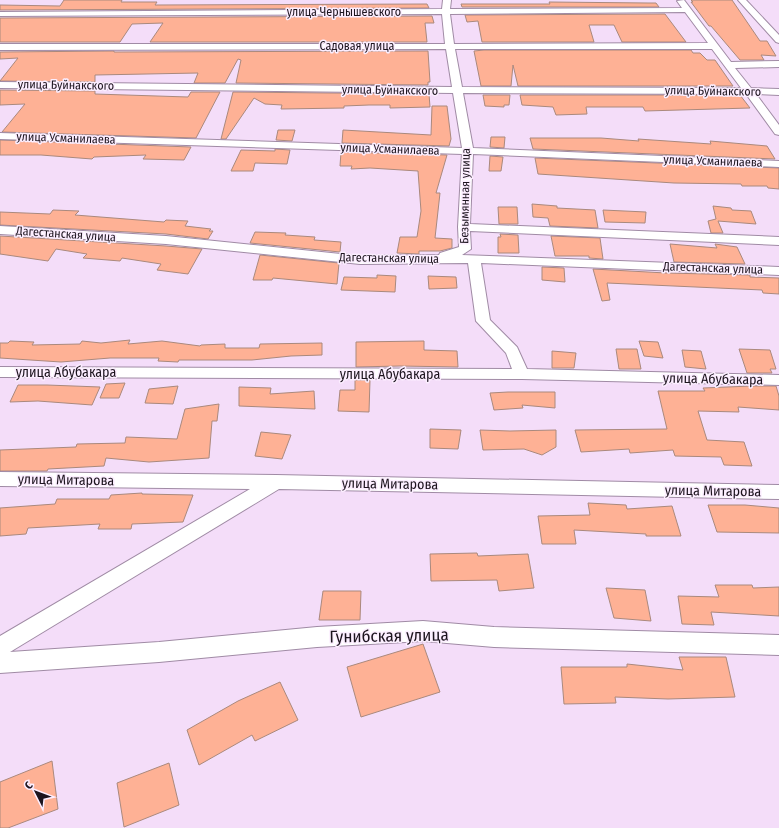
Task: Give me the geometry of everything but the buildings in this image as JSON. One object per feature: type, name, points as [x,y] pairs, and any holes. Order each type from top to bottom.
[{"type":"street","name":"Безымянная улица","points":[[418,260],[448,256],[465,249],[464,227],[468,151],[450,46],[446,12],[447,0]]},
{"type":"street","points":[[680,0],[748,91],[774,118],[779,132]]},
{"type":"street","points":[[742,0],[779,40]]},
{"type":"street","name":"улица Чернышевского","points":[[0,14],[687,10]]},
{"type":"street","name":"Садовая улица","points":[[0,47],[714,46]]},
{"type":"street","points":[[729,65],[779,64]]},
{"type":"street","name":"улица Буйнакского","points":[[0,85],[779,92]]},
{"type":"street","name":"улица Усманилаева","points":[[0,136],[468,151],[779,164]]},
{"type":"street","points":[[464,227],[779,241]]},
{"type":"street","name":"Дагестанская улица","points":[[0,230],[166,240],[360,260],[474,259],[779,271]]},
{"type":"street","points":[[474,259],[483,321],[512,351],[522,374]]},
{"type":"street","name":"улица Абубакара","points":[[0,372],[522,374],[779,380]]},
{"type":"street","name":"улица Митарова","points":[[0,479],[276,482],[779,492]]},
{"type":"street","points":[[0,647],[276,482]]},
{"type":"street","name":"Гунибская улица","points":[[0,663],[159,652],[317,637],[423,632],[502,638],[779,645]]}]
